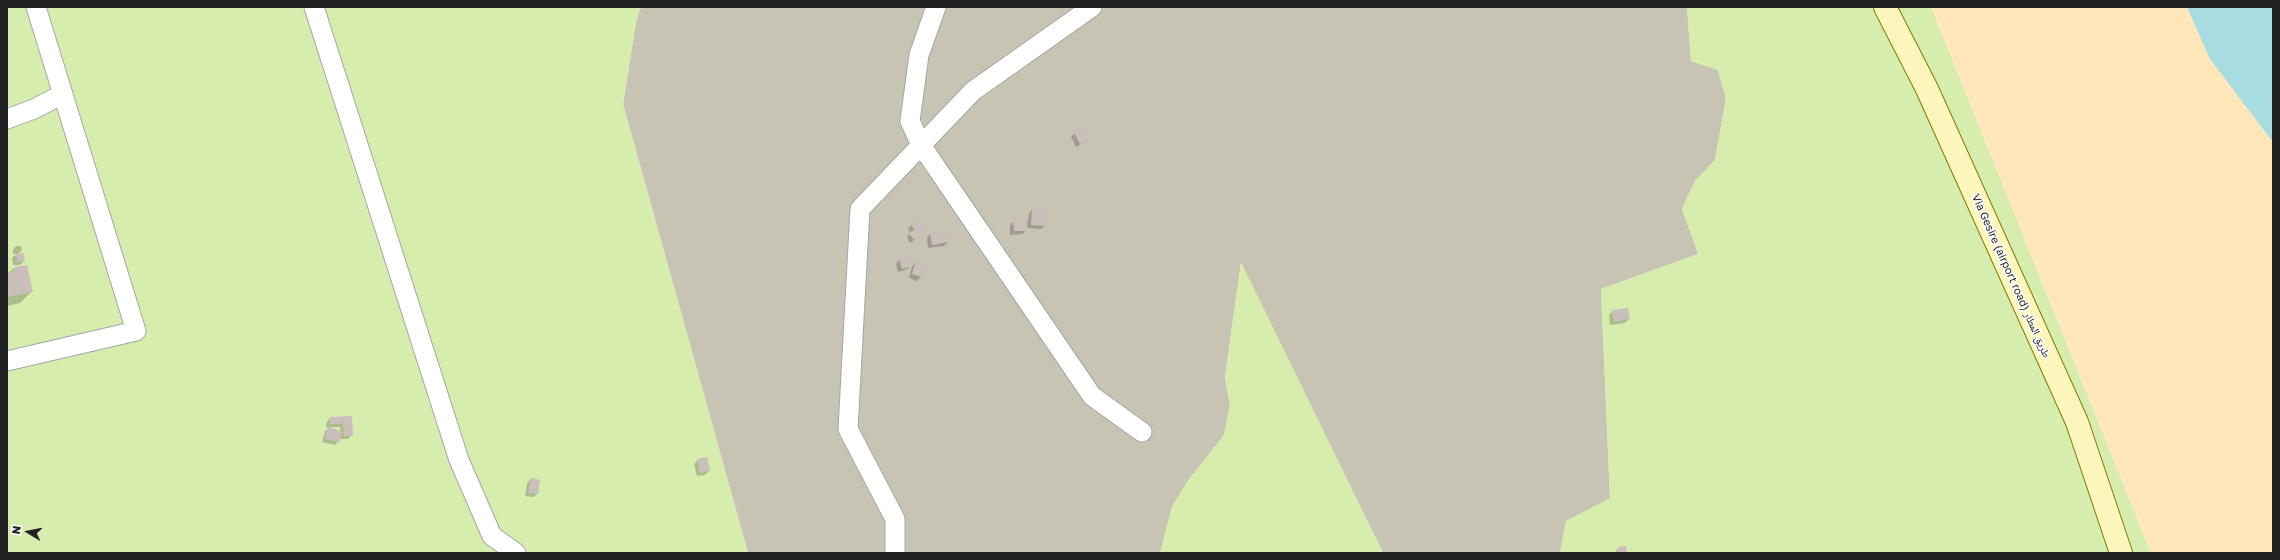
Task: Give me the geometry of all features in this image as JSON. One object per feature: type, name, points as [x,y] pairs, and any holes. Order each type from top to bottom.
[{"type":"main road","name":"Via Gesire (airport road) طريق المطار","points":[[1885,7],[1927,89],[2077,422],[2121,553]]},
{"type":"street","points":[[7,361],[136,331],[36,7]]},
{"type":"street","points":[[314,7],[459,460],[492,536],[516,553]]},
{"type":"street","points":[[936,7],[919,55],[910,121],[921,145],[1092,396],[1142,432]]},
{"type":"street","points":[[895,553],[895,519],[848,429],[860,209],[973,91],[1092,7]]},
{"type":"street","points":[[7,119],[34,109],[63,94]]},
{"type":"shaded area","points":[[641,7],[1687,7],[1691,61],[1718,70],[1726,98],[1715,160],[1695,181],[1682,209],[1698,254],[1601,289],[1610,499],[1566,521],[1560,553],[1383,553],[1241,263],[1225,377],[1230,405],[1224,435],[1187,482],[1172,507],[1160,553],[748,553],[623,104],[636,22]]},
{"type":"green space","points":[[7,7],[641,7],[636,22],[623,104],[748,553],[7,553]]},
{"type":"green space","points":[[1687,7],[1931,7],[2151,553],[1560,553],[1566,521],[1610,498],[1601,289],[1698,254],[1682,209],[1695,181],[1715,160],[1726,98],[1718,70],[1691,61]]},
{"type":"green space","points":[[1241,262],[1383,553],[1160,553],[1172,507],[1187,482],[1224,435],[1230,405],[1225,377]]},
{"type":"sand","points":[[1931,7],[2187,7],[2210,59],[2273,142],[2273,553],[2151,553]]},
{"type":"water","points":[[2187,7],[2273,7],[2273,142],[2210,59]]},
{"type":"building","points":[[1087,126],[1092,138],[1080,144],[1074,132]]},
{"type":"building","points":[[1032,209],[1047,210],[1046,226],[1031,225]]},
{"type":"building","points":[[918,219],[926,232],[914,240],[909,233],[914,230],[911,224]]},
{"type":"building","points":[[1013,220],[1027,220],[1028,231],[1014,231]]},
{"type":"building","points":[[947,230],[949,242],[932,245],[930,233]]},
{"type":"building","points":[[24,253],[25,261],[17,262],[16,254]]},
{"type":"building","points":[[910,256],[913,266],[902,269],[899,259]]},
{"type":"building","points":[[916,261],[926,264],[922,277],[912,274]]},
{"type":"building","points":[[27,265],[33,292],[7,297],[7,273],[15,271],[14,267]]},
{"type":"building","points":[[1628,308],[1630,319],[1614,322],[1612,310]]},
{"type":"building","points":[[352,416],[353,436],[344,436],[343,424],[330,424],[330,417]]},
{"type":"building","points":[[328,426],[342,432],[340,442],[325,439]]},
{"type":"building","points":[[707,457],[710,471],[700,473],[697,459]]},
{"type":"building","points":[[531,478],[540,480],[538,494],[528,493]]},
{"type":"building","points":[[1626,546],[1627,553],[1618,553],[1618,547]]}]
